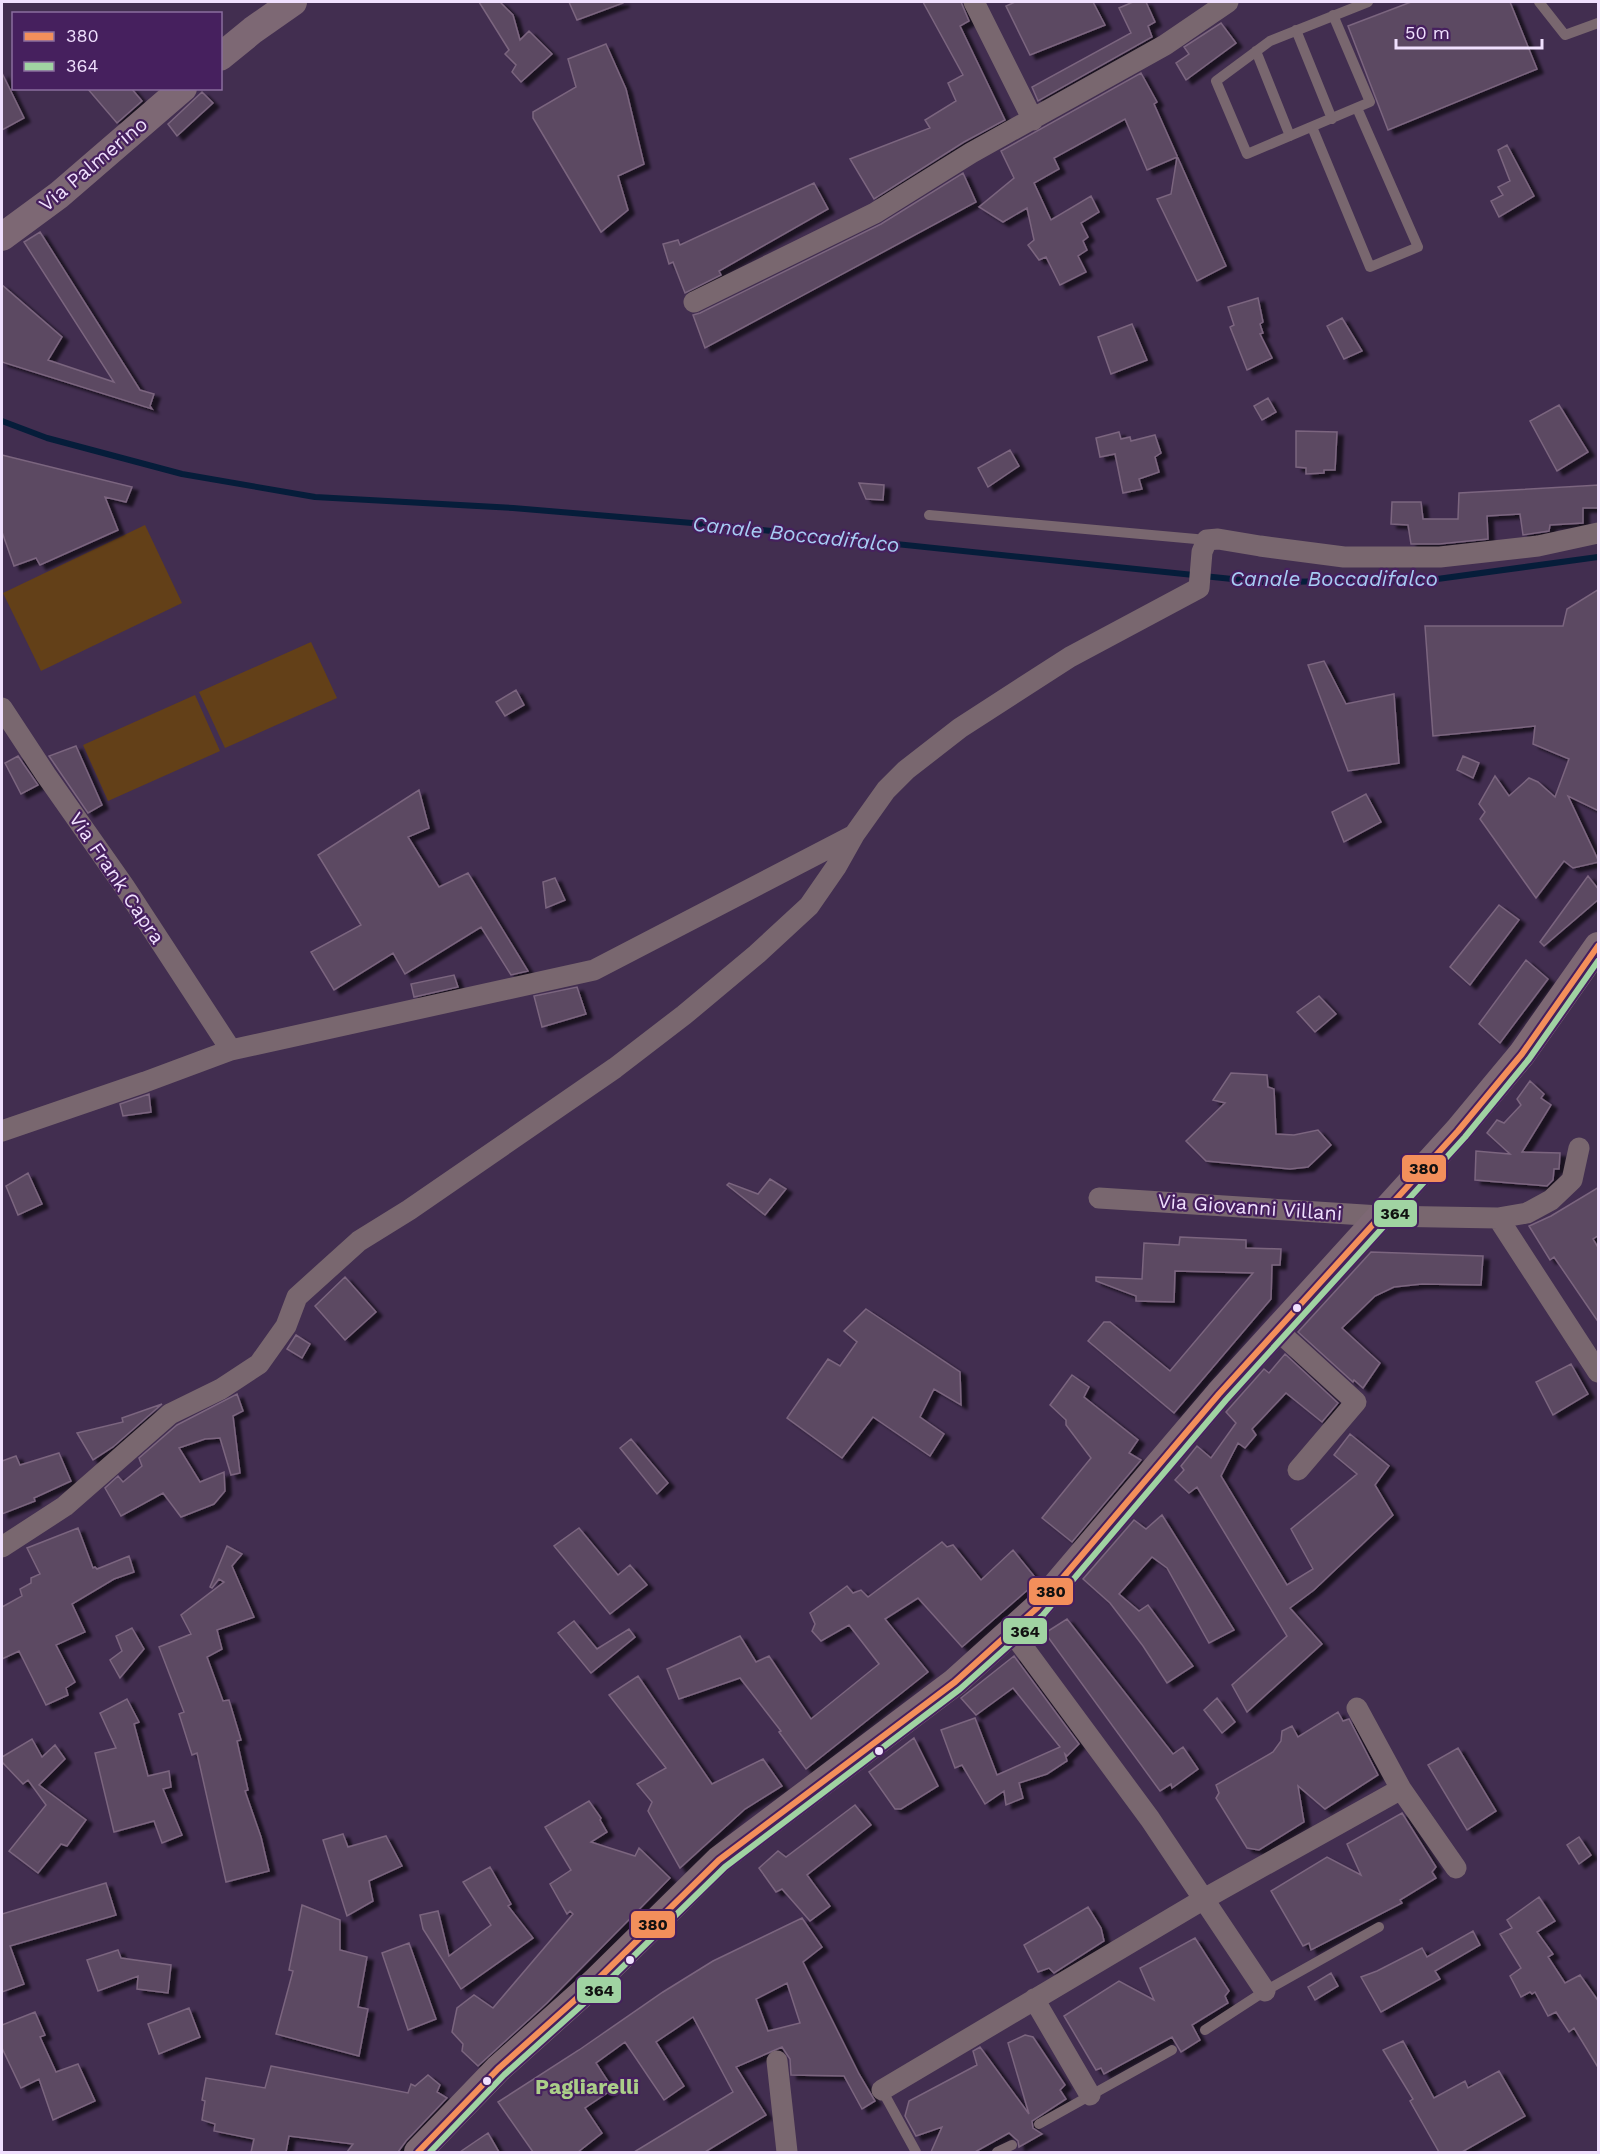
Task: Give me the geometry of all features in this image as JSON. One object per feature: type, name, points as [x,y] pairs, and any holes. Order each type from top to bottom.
[{"type":"street","points":[[222,55],[293,2]]},
{"type":"street","points":[[974,2],[1033,120]]},
{"type":"street","points":[[694,302],[875,213],[971,153],[1165,45],[1228,2]]},
{"type":"street","name":"Via Palmerino","points":[[2,237],[59,195],[181,90]]},
{"type":"street","points":[[2,1547],[65,1506],[170,1414],[221,1389],[259,1364],[286,1326],[297,1297],[359,1241],[409,1210],[606,1075],[684,1016],[757,954],[809,906],[886,790],[906,770],[960,728],[1070,657],[1199,588],[1202,552],[1207,540],[1218,539],[1344,557],[1440,557],[1538,546],[1599,533]]},
{"type":"street","name":"Via Frank Capra","points":[[2,708],[124,886],[231,1050]]},
{"type":"street","points":[[2,1131],[231,1050],[594,970],[854,835]]},
{"type":"street","points":[[418,2152],[498,2068],[595,1982],[719,1860],[955,1682],[1037,1608],[1211,1403],[1458,1131],[1522,1054],[1599,946]]},
{"type":"street","name":"Via Giovanni Villani","points":[[1099,1198],[1380,1216],[1498,1218],[1527,1213],[1551,1200],[1572,1180],[1579,1148]]},
{"type":"street","points":[[1498,1218],[1599,1372]]},
{"type":"street","points":[[1277,1330],[1356,1402],[1298,1470]]},
{"type":"street","points":[[1012,1632],[1149,1819],[1265,1991]]},
{"type":"street","points":[[1357,1708],[1401,1789],[1456,1868]]},
{"type":"street","points":[[882,2090],[1204,1899],[1401,1789]]},
{"type":"street","points":[[1034,1999],[1090,2095]]},
{"type":"street","points":[[777,2061],[787,2152]]},
{"type":"lane","points":[[1333,15],[1370,102],[1247,154],[1216,81],[1270,41],[1333,15],[1368,2]]},
{"type":"lane","points":[[1539,2],[1565,35],[1599,23]]},
{"type":"lane","points":[[1296,30],[1332,118]]},
{"type":"lane","points":[[1256,51],[1290,136]]},
{"type":"lane","points":[[1312,127],[1370,267],[1418,247],[1358,108]]},
{"type":"lane","points":[[929,515],[1207,540]]},
{"type":"lane","points":[[1205,2030],[1265,1991],[1379,1927]]},
{"type":"lane","points":[[1039,2124],[1172,2050]]},
{"type":"lane","points":[[882,2090],[916,2152]]},
{"type":"lane","points":[[998,2152],[1012,2145]]},
{"type":"shaded area","points":[[145,525],[182,603],[41,671],[3,593]]},
{"type":"shaded area","points":[[311,642],[337,698],[225,748],[199,692]]},
{"type":"shaded area","points":[[195,695],[220,751],[108,801],[83,745]]},
{"type":"building","points":[[479,2],[500,2],[513,15],[520,40],[529,31],[552,54],[521,82],[512,72],[516,65],[505,54],[509,50]]},
{"type":"building","points":[[569,2],[623,2],[623,3],[577,20]]},
{"type":"building","points":[[923,2],[961,2],[969,21],[960,26],[1005,120],[964,142],[874,199],[850,159],[930,128],[925,120],[956,101],[948,83],[963,75]]},
{"type":"building","points":[[1015,2],[1093,2],[1105,25],[1030,55],[1006,6]]},
{"type":"building","points":[[1133,2],[1146,2],[1155,22],[1148,26],[1152,37],[1038,101],[1032,87],[1131,33],[1119,8]]},
{"type":"building","points":[[1411,2],[1510,2],[1537,69],[1388,130],[1348,26]]},
{"type":"building","points":[[1221,23],[1236,43],[1186,80],[1176,63],[1189,54],[1184,47]]},
{"type":"building","points":[[606,44],[626,89],[644,164],[618,176],[628,210],[601,232],[533,118],[533,112],[576,87],[568,59]]},
{"type":"building","points":[[2,73],[24,118],[2,130]]},
{"type":"building","points":[[1141,73],[1157,102],[1154,104],[1226,266],[1197,281],[1157,199],[1171,194],[1177,157],[1147,170],[1125,119],[1054,158],[1059,169],[1034,183],[1051,220],[1091,196],[1099,212],[1081,223],[1088,237],[1083,241],[1087,250],[1078,256],[1086,272],[1060,285],[1046,257],[1039,260],[1028,245],[1034,240],[1027,208],[1003,222],[979,207],[1014,178],[1001,151]]},
{"type":"building","points":[[89,90],[133,90],[142,101],[117,123]]},
{"type":"building","points":[[202,92],[213,103],[177,136],[168,124]]},
{"type":"building","points":[[1507,145],[1534,196],[1499,217],[1491,201],[1503,195],[1498,187],[1510,181],[1498,150]]},
{"type":"building","points":[[963,173],[976,202],[705,348],[693,315],[881,224]]},
{"type":"building","points":[[814,183],[828,209],[719,271],[721,275],[685,293],[673,262],[669,264],[663,244],[678,240],[680,245]]},
{"type":"building","points":[[40,232],[140,390],[154,394],[150,406],[152,409],[2,362],[2,285],[62,337],[48,360],[114,382],[24,242]]},
{"type":"building","points":[[1258,298],[1263,322],[1260,324],[1263,333],[1260,334],[1272,358],[1247,370],[1230,327],[1234,325],[1228,307]]},
{"type":"building","points":[[1342,318],[1362,351],[1344,359],[1327,326]]},
{"type":"building","points":[[1132,324],[1147,360],[1111,374],[1098,337]]},
{"type":"building","points":[[1268,398],[1276,412],[1262,420],[1254,406]]},
{"type":"building","points":[[1559,405],[1588,452],[1557,471],[1530,421]]},
{"type":"building","points":[[1296,431],[1337,432],[1335,470],[1306,474],[1306,468],[1296,467]]},
{"type":"building","points":[[1119,432],[1121,439],[1130,437],[1131,441],[1155,435],[1161,453],[1155,457],[1159,472],[1139,479],[1142,489],[1123,493],[1115,454],[1100,457],[1096,438]]},
{"type":"building","points":[[1010,450],[1019,466],[988,487],[978,468]]},
{"type":"building","points":[[2,455],[132,487],[126,502],[105,497],[118,530],[40,565],[36,558],[14,566],[2,532]]},
{"type":"building","points":[[859,483],[884,485],[883,500],[866,499]]},
{"type":"building","points":[[1599,485],[1599,508],[1583,508],[1583,523],[1550,525],[1549,531],[1523,535],[1520,514],[1487,516],[1488,539],[1439,544],[1411,544],[1408,525],[1391,524],[1392,502],[1421,502],[1423,519],[1458,519],[1459,493]]},
{"type":"building","points":[[1599,589],[1599,811],[1568,796],[1599,862],[1573,868],[1564,861],[1536,898],[1480,819],[1485,812],[1479,804],[1495,776],[1509,796],[1529,778],[1538,782],[1555,797],[1569,759],[1533,744],[1535,726],[1433,736],[1425,626],[1563,626],[1567,609]]},
{"type":"building","points":[[1324,661],[1346,704],[1394,694],[1399,763],[1348,771],[1308,665]]},
{"type":"building","points":[[516,690],[524,705],[505,716],[496,702]]},
{"type":"building","points":[[76,746],[102,805],[88,813],[49,756]]},
{"type":"building","points":[[18,756],[38,785],[21,794],[5,763]]},
{"type":"building","points":[[1463,756],[1479,763],[1473,778],[1457,770]]},
{"type":"building","points":[[419,790],[429,828],[408,837],[439,887],[468,873],[528,971],[511,975],[481,927],[405,974],[393,953],[334,990],[311,952],[361,925],[318,855]]},
{"type":"building","points":[[1366,794],[1381,822],[1344,842],[1332,812]]},
{"type":"building","points":[[1588,876],[1599,890],[1599,899],[1544,946],[1540,942]]},
{"type":"building","points":[[555,878],[565,900],[546,908],[543,882]]},
{"type":"building","points":[[1499,905],[1519,920],[1470,985],[1450,967]]},
{"type":"building","points":[[1526,960],[1548,979],[1500,1043],[1479,1024]]},
{"type":"building","points":[[454,975],[458,987],[414,997],[411,984]]},
{"type":"building","points":[[577,987],[586,1014],[542,1027],[534,996]]},
{"type":"building","points":[[1319,996],[1336,1014],[1315,1032],[1297,1012]]},
{"type":"building","points":[[1231,1073],[1267,1075],[1268,1087],[1274,1089],[1276,1134],[1294,1135],[1318,1130],[1331,1145],[1308,1167],[1290,1169],[1206,1161],[1186,1141],[1225,1103],[1213,1100]]},
{"type":"building","points":[[1530,1081],[1544,1094],[1541,1098],[1551,1105],[1522,1152],[1560,1153],[1559,1169],[1554,1169],[1553,1180],[1547,1186],[1475,1180],[1476,1151],[1510,1154],[1487,1133],[1497,1120],[1504,1123],[1521,1105],[1517,1099]]},
{"type":"building","points":[[149,1094],[151,1112],[123,1116],[120,1104]]},
{"type":"building","points":[[28,1173],[42,1204],[18,1215],[6,1186]]},
{"type":"building","points":[[770,1179],[786,1189],[765,1215],[727,1185],[729,1183],[758,1194]]},
{"type":"building","points":[[1599,1187],[1599,1235],[1593,1239],[1599,1249],[1599,1323],[1554,1257],[1550,1260],[1529,1226],[1551,1216]]},
{"type":"building","points":[[1180,1237],[1246,1240],[1246,1248],[1281,1249],[1280,1265],[1272,1265],[1271,1299],[1174,1413],[1088,1341],[1104,1322],[1110,1322],[1170,1371],[1253,1273],[1175,1271],[1174,1302],[1136,1301],[1136,1296],[1096,1281],[1096,1277],[1142,1279],[1144,1243],[1179,1245]]},
{"type":"building","points":[[1371,1252],[1483,1256],[1481,1285],[1422,1284],[1394,1287],[1375,1296],[1342,1328],[1380,1363],[1363,1388],[1354,1380],[1353,1382],[1298,1332]]},
{"type":"building","points":[[345,1277],[376,1312],[345,1340],[315,1306]]},
{"type":"building","points":[[866,1309],[960,1372],[961,1405],[934,1389],[920,1417],[944,1434],[930,1456],[873,1417],[842,1458],[787,1418],[828,1359],[840,1366],[857,1342],[844,1331]]},
{"type":"building","points":[[296,1335],[310,1344],[302,1358],[287,1349]]},
{"type":"building","points":[[1285,1354],[1338,1403],[1322,1422],[1286,1393],[1252,1429],[1256,1435],[1245,1448],[1238,1443],[1221,1476],[1287,1585],[1313,1569],[1291,1529],[1357,1474],[1334,1455],[1350,1434],[1389,1466],[1375,1485],[1393,1515],[1314,1590],[1290,1608],[1322,1644],[1247,1712],[1232,1685],[1287,1636],[1197,1487],[1189,1493],[1175,1480],[1184,1470],[1181,1466],[1197,1446],[1211,1458],[1236,1423],[1226,1412],[1264,1369],[1269,1373]]},
{"type":"building","points":[[1571,1364],[1588,1394],[1553,1415],[1536,1382]]},
{"type":"building","points":[[1072,1375],[1089,1387],[1084,1397],[1138,1440],[1129,1453],[1141,1460],[1072,1542],[1042,1518],[1091,1458],[1066,1425],[1066,1420],[1050,1405]]},
{"type":"building","points":[[237,1394],[243,1411],[233,1416],[240,1473],[231,1475],[220,1438],[205,1439],[179,1448],[200,1482],[224,1472],[225,1491],[214,1504],[181,1517],[163,1493],[121,1516],[105,1488],[118,1476],[123,1482],[142,1466],[139,1458],[177,1425]]},
{"type":"building","points":[[162,1404],[113,1447],[93,1460],[77,1433],[123,1422],[122,1418]]},
{"type":"building","points":[[631,1439],[668,1483],[657,1494],[620,1448]]},
{"type":"building","points":[[59,1453],[71,1481],[34,1498],[35,1501],[2,1514],[2,1461],[16,1456],[20,1465]]},
{"type":"building","points":[[1162,1515],[1234,1630],[1209,1643],[1167,1568],[1152,1557],[1119,1594],[1139,1611],[1148,1605],[1193,1666],[1167,1683],[1143,1646],[1110,1603],[1083,1579],[1134,1520],[1146,1529]]},
{"type":"building","points":[[78,1528],[93,1568],[97,1569],[129,1556],[134,1572],[114,1579],[72,1604],[85,1632],[56,1645],[75,1682],[66,1688],[68,1695],[46,1705],[19,1651],[2,1659],[2,1607],[22,1596],[20,1589],[31,1583],[31,1578],[40,1574],[27,1548]]},
{"type":"building","points":[[579,1528],[618,1575],[630,1565],[647,1585],[610,1614],[554,1546]]},
{"type":"building","points":[[942,1542],[947,1547],[953,1545],[981,1580],[1013,1550],[1038,1581],[962,1647],[918,1598],[885,1619],[928,1672],[806,1769],[779,1732],[781,1731],[740,1678],[679,1699],[667,1669],[740,1636],[756,1662],[769,1656],[811,1719],[879,1664],[849,1625],[821,1641],[812,1631],[815,1624],[810,1613],[847,1586],[853,1593],[861,1590],[868,1597]]},
{"type":"building","points":[[227,1546],[242,1554],[232,1566],[254,1617],[217,1630],[222,1649],[207,1657],[223,1701],[229,1700],[241,1740],[237,1741],[248,1790],[245,1791],[261,1837],[269,1871],[226,1882],[197,1753],[192,1755],[179,1714],[184,1712],[159,1647],[191,1634],[181,1615],[224,1582],[219,1579],[212,1588],[210,1587]]},
{"type":"building","points":[[1067,1619],[1173,1754],[1183,1747],[1198,1769],[1172,1788],[1171,1784],[1160,1791],[1045,1633]]},
{"type":"building","points":[[574,1621],[597,1649],[629,1629],[635,1637],[591,1673],[558,1633]]},
{"type":"building","points":[[132,1628],[144,1649],[120,1678],[110,1660],[122,1651],[116,1636]]},
{"type":"building","points":[[1014,1656],[1079,1744],[1067,1756],[1065,1754],[1067,1761],[1047,1774],[1019,1783],[1023,1798],[1006,1805],[1004,1791],[985,1804],[962,1765],[955,1768],[941,1730],[975,1718],[997,1775],[1060,1747],[1013,1688],[976,1715],[961,1698]]},
{"type":"building","points":[[638,1676],[712,1784],[763,1759],[782,1786],[745,1809],[680,1868],[648,1811],[652,1802],[637,1784],[666,1768],[609,1695]]},
{"type":"building","points":[[1217,1698],[1235,1722],[1222,1733],[1204,1710]]},
{"type":"building","points":[[127,1699],[139,1722],[134,1724],[148,1776],[169,1771],[171,1787],[163,1789],[182,1835],[162,1843],[154,1821],[114,1832],[95,1753],[116,1748],[100,1713]]},
{"type":"building","points":[[1338,1712],[1343,1721],[1349,1719],[1378,1775],[1325,1809],[1298,1786],[1304,1822],[1259,1850],[1247,1848],[1216,1798],[1219,1793],[1216,1785],[1273,1752],[1281,1741],[1282,1731],[1292,1726],[1298,1737]]},
{"type":"building","points":[[914,1738],[938,1786],[901,1809],[895,1809],[869,1772]]},
{"type":"building","points":[[32,1739],[42,1757],[55,1745],[65,1759],[39,1785],[86,1820],[67,1846],[61,1844],[38,1873],[9,1851],[46,1805],[28,1780],[23,1784],[2,1762],[2,1757]]},
{"type":"building","points":[[1458,1748],[1496,1811],[1467,1830],[1428,1765]]},
{"type":"building","points":[[589,1801],[601,1818],[607,1832],[591,1842],[635,1856],[639,1848],[670,1878],[547,2003],[478,2066],[462,2051],[463,2044],[452,2032],[457,2008],[474,1995],[493,2008],[573,1914],[570,1911],[567,1914],[550,1884],[571,1870],[545,1827]]},
{"type":"building","points":[[855,1805],[871,1825],[807,1875],[830,1906],[810,1921],[782,1889],[776,1892],[759,1868],[778,1851],[786,1857]]},
{"type":"building","points":[[1402,1813],[1436,1867],[1432,1872],[1436,1878],[1400,1900],[1402,1903],[1311,1950],[1309,1943],[1303,1946],[1271,1891],[1327,1857],[1361,1875],[1347,1844]]},
{"type":"building","points":[[343,1834],[348,1847],[386,1836],[402,1866],[369,1881],[373,1901],[347,1916],[323,1840]]},
{"type":"building","points":[[1579,1837],[1591,1855],[1579,1864],[1567,1845]]},
{"type":"building","points":[[490,1867],[511,1904],[508,1906],[533,1938],[461,1989],[423,1929],[420,1915],[438,1911],[449,1956],[491,1925],[463,1882]]},
{"type":"building","points":[[106,1883],[116,1915],[10,1946],[24,1984],[2,1992],[2,1914]]},
{"type":"building","points":[[1539,1897],[1555,1921],[1537,1932],[1553,1954],[1548,1957],[1565,1983],[1580,1975],[1599,2002],[1599,2069],[1574,2028],[1569,2032],[1556,2012],[1548,2016],[1535,1992],[1521,1997],[1510,1976],[1521,1968],[1500,1934],[1512,1928],[1507,1920]]},
{"type":"building","points":[[302,1905],[340,1920],[340,1950],[367,1957],[358,2007],[368,2009],[359,2056],[276,2034],[293,1971],[289,1970]]},
{"type":"building","points":[[1088,1907],[1101,1928],[1104,1941],[1054,1973],[1049,1968],[1038,1972],[1024,1945]]},
{"type":"building","points":[[802,1918],[822,1947],[803,1962],[875,2101],[862,2109],[844,2076],[791,2075],[790,2059],[782,2047],[736,2067],[766,2115],[705,2152],[634,2152],[733,2092],[693,2017],[656,2042],[684,2086],[664,2100],[625,2042],[596,2063],[613,2089],[585,2108],[602,2133],[578,2152],[533,2152],[498,2102],[713,1961]],"holes":[[[787,1983],[800,2023],[768,2031],[756,1999]]]},
{"type":"building","points":[[1473,1931],[1480,1945],[1435,1971],[1440,1979],[1381,2012],[1361,1977],[1422,1948],[1427,1957]]},
{"type":"building","points":[[1195,1938],[1229,1991],[1225,1996],[1228,2003],[1192,2025],[1200,2040],[1181,2052],[1172,2037],[1104,2074],[1101,2068],[1096,2070],[1064,2016],[1119,1981],[1154,2000],[1140,1968]]},
{"type":"building","points":[[409,1943],[436,2019],[408,2030],[382,1953]]},
{"type":"building","points":[[118,1950],[121,1958],[171,1965],[168,1993],[137,1989],[138,1976],[98,1991],[87,1960]]},
{"type":"building","points":[[1331,1973],[1338,1986],[1315,2000],[1308,1987]]},
{"type":"building","points":[[189,2008],[200,2037],[159,2054],[148,2024]]},
{"type":"building","points":[[35,2012],[45,2035],[40,2037],[56,2072],[78,2064],[95,2101],[53,2120],[39,2079],[21,2088],[2,2048],[2,2025]]},
{"type":"building","points":[[1025,2035],[1033,2037],[1065,2085],[1060,2090],[1066,2099],[1032,2121],[1033,2128],[1042,2134],[1019,2147],[1018,2141],[1009,2133],[975,2152],[931,2152],[942,2127],[916,2136],[905,2116],[909,2101],[977,2065],[973,2051],[980,2047],[1029,2114],[1008,2043]]},
{"type":"building","points":[[1403,2041],[1434,2098],[1465,2081],[1468,2088],[1499,2071],[1525,2116],[1462,2152],[1439,2152],[1410,2101],[1413,2099],[1383,2050]]},
{"type":"building","points":[[271,2066],[408,2093],[411,2084],[415,2086],[428,2075],[440,2085],[437,2092],[447,2098],[398,2152],[347,2152],[353,2144],[289,2136],[286,2152],[251,2152],[254,2139],[214,2131],[215,2124],[202,2120],[205,2101],[202,2100],[206,2078],[265,2088]]},
{"type":"building","points":[[488,2133],[499,2152],[460,2152]]},
{"type":"waterway","name":"Canale Boccadifalco","points":[[2,421],[47,438],[182,474],[315,497],[513,508],[704,524],[1261,582],[1430,580],[1598,557]]},
{"type":"transit line","name":"380","points":[[418,2152],[498,2069],[595,1982],[719,1860],[955,1682],[1037,1608],[1219,1394],[1458,1131],[1522,1054],[1598,946]]},
{"type":"transit line","name":"364","points":[[430,2152],[504,2075],[601,1988],[725,1867],[960,1689],[1043,1615],[1226,1400],[1465,1137],[1529,1059],[1598,961]]},
{"type":"district","name":"Pagliarelli","points":[[587,2086]]}]
